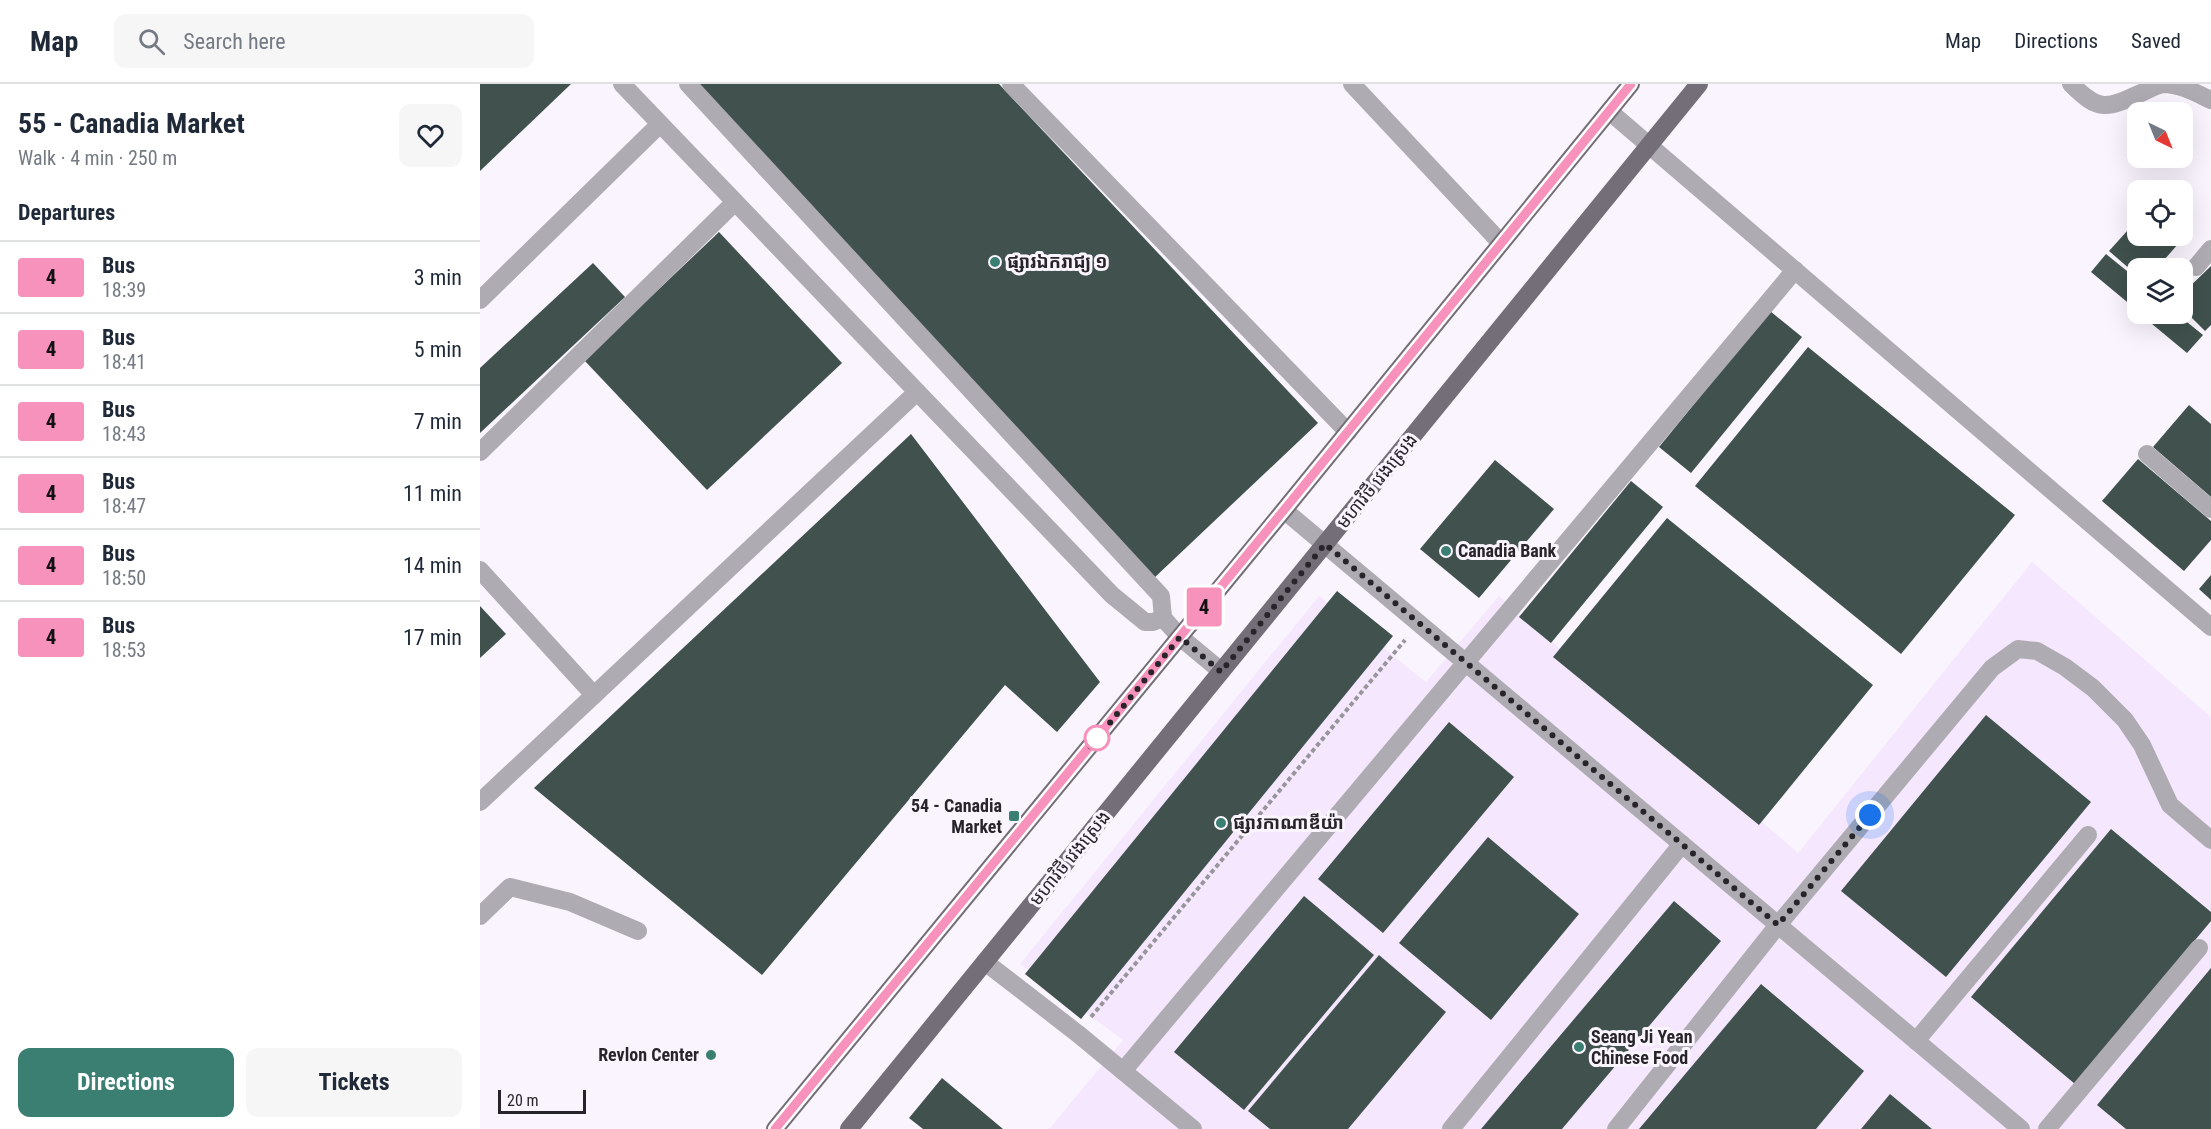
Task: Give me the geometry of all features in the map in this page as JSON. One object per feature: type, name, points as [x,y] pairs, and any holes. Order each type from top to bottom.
[{"type":"main road","points":[[775,1129],[1631,84]]},
{"type":"main road","name":"មហាវិថី វេងស្រេង","points":[[849,1129],[1699,84]]},
{"type":"street","points":[[622,84],[1112,595],[1145,622],[1163,618]]},
{"type":"street","points":[[688,84],[1161,596],[1163,618],[1180,637],[1221,672]]},
{"type":"street","points":[[1011,84],[1348,432]]},
{"type":"street","points":[[1352,84],[1501,243]]},
{"type":"street","points":[[2071,84],[2088,100],[2098,105],[2117,104],[2161,84],[2176,84],[2211,100]]},
{"type":"street","points":[[1609,111],[2211,627]]},
{"type":"street","points":[[480,300],[660,124]]},
{"type":"street","points":[[480,452],[735,201]]},
{"type":"street","points":[[2196,267],[2211,249]]},
{"type":"street","points":[[1124,1071],[1795,270]]},
{"type":"street","points":[[480,802],[916,392]]},
{"type":"street","points":[[2147,454],[2211,509]]},
{"type":"street","points":[[1284,510],[2021,1129]]},
{"type":"street","points":[[480,570],[594,695]]},
{"type":"street","points":[[1616,1129],[1778,925],[1992,668],[2018,649],[2037,651],[2065,667],[2093,688],[2125,720],[2170,805],[2211,840]]},
{"type":"street","points":[[1916,1041],[2088,834]]},
{"type":"street","points":[[1451,1129],[1682,844]]},
{"type":"street","points":[[480,916],[510,887],[570,902],[638,931]]},
{"type":"street","points":[[2048,1129],[2199,948]]},
{"type":"street","points":[[986,962],[1077,1033],[1193,1129]]},
{"type":"path","points":[[1077,1033],[1419,623]]},
{"type":"shaded area","points":[[2032,562],[2211,717],[2211,1129],[1049,1129],[1123,1040],[1020,964],[1319,596],[1426,682],[1499,596],[1798,853]]},
{"type":"building","points":[[480,84],[571,84],[480,171]]},
{"type":"building","name":"ផ្សារឯករាជ្យ ១","points":[[694,84],[999,84],[1318,423],[1153,579]]},
{"type":"building","points":[[2127,231],[2127,246],[2176,246],[2166,258],[2127,258],[2127,267],[2109,251]]},
{"type":"building","points":[[719,232],[842,363],[707,490],[584,360]]},
{"type":"building","points":[[2106,254],[2127,271],[2127,302],[2091,272]]},
{"type":"building","points":[[593,263],[625,297],[480,433],[480,368]]},
{"type":"building","points":[[2211,266],[2211,325],[2205,331],[2193,319],[2193,283]]},
{"type":"building","points":[[1770,311],[1802,337],[1691,473],[1659,447]]},
{"type":"building","points":[[2152,324],[2189,324],[2203,335],[2187,353]]},
{"type":"building","points":[[1808,347],[2015,515],[1901,654],[1695,486]]},
{"type":"building","points":[[2189,405],[2211,424],[2211,497],[2153,447]]},
{"type":"building","points":[[911,434],[1100,682],[1057,732],[1005,685],[762,975],[534,788]]},
{"type":"building","points":[[2138,459],[2211,521],[2211,540],[2184,571],[2102,501]]},
{"type":"building","points":[[1495,460],[1554,509],[1479,598],[1420,549]]},
{"type":"building","points":[[1631,481],[1663,507],[1551,643],[1519,617]]},
{"type":"building","points":[[1667,518],[1873,685],[1759,825],[1553,657]]},
{"type":"building","points":[[2211,575],[2211,600],[2199,589]]},
{"type":"building","points":[[1337,591],[1393,636],[1081,1019],[1025,974]]},
{"type":"building","points":[[480,606],[506,634],[480,658]]},
{"type":"building","points":[[1986,715],[2091,802],[1946,977],[1841,891]]},
{"type":"building","points":[[1449,722],[1514,777],[1383,933],[1318,879]]},
{"type":"building","points":[[2111,829],[2211,912],[2211,921],[2075,1084],[1971,997]]},
{"type":"building","points":[[1488,837],[1579,914],[1491,1020],[1399,943]]},
{"type":"building","points":[[1304,896],[1374,955],[1244,1110],[1174,1052]]},
{"type":"building","points":[[1674,901],[1721,941],[1562,1129],[1481,1129]]},
{"type":"building","points":[[1379,955],[1446,1012],[1348,1129],[1270,1129],[1248,1111]]},
{"type":"building","points":[[2211,968],[2211,1129],[2126,1129],[2097,1105]]},
{"type":"building","points":[[1761,984],[1864,1071],[1816,1129],[1639,1129]]},
{"type":"building","points":[[942,1078],[1003,1129],[923,1129],[909,1118]]},
{"type":"building","points":[[1890,1094],[1932,1129],[1861,1129]]},
{"type":"bus line","name":"4","points":[[775,1129],[1631,84]]},
{"type":"place","name":"ផ្សារឯករាជ្យ ១","points":[[995,262]]},
{"type":"place","name":"Canadia Bank","points":[[1446,551]]},
{"type":"place","name":"54 - Canadia Market","points":[[1014,816]]},
{"type":"place","name":"ផ្សារកាណាឌីយ៉ា","points":[[1221,823]]},
{"type":"place","name":"Seang Ji Yean Chinese Food","points":[[1579,1047]]},
{"type":"place","name":"Revlon Center","points":[[711,1055]]},
{"type":"route","points":[[1097,738],[1090,747],[1180,637],[1221,672],[1325,544],[1778,925],[1870,815]]}]
